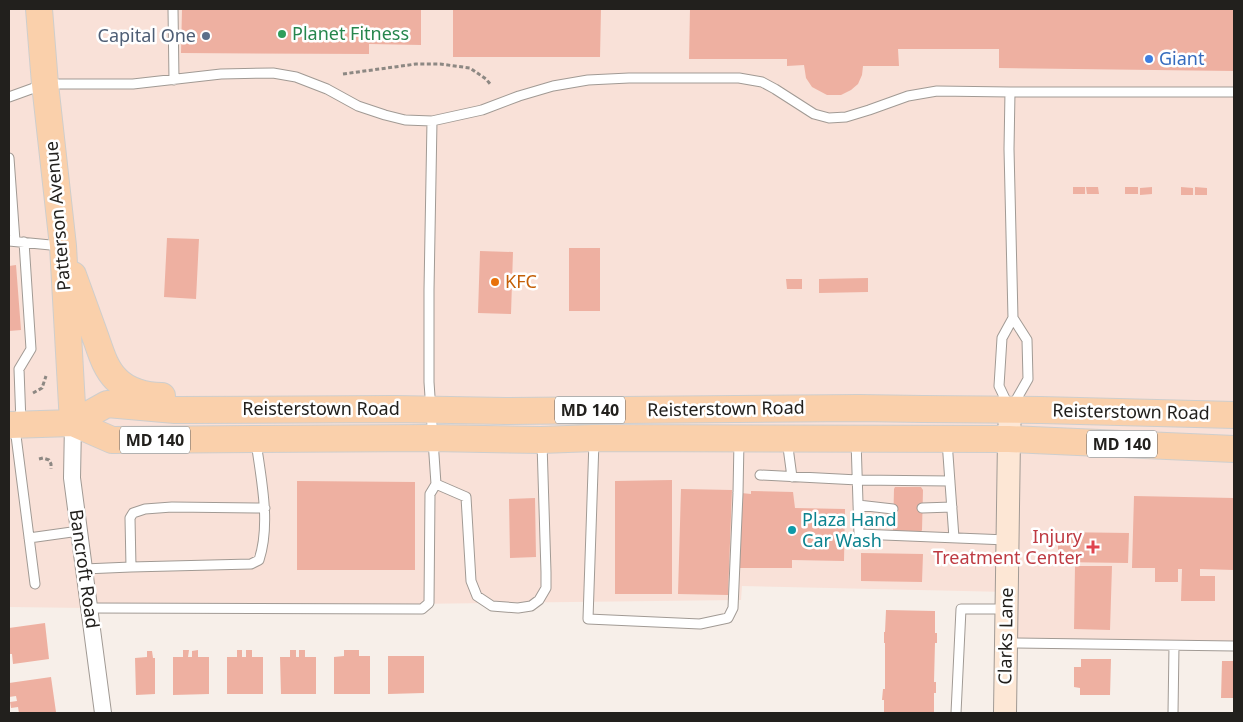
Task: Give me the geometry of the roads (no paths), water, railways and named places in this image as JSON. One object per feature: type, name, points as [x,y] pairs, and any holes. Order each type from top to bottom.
[{"type":"main road","name":"Patterson Avenue","points":[[39,9],[45,84],[63,246],[73,423]]},
{"type":"main road","points":[[63,246],[103,358],[119,383],[139,393],[151,396],[238,398],[324,409]]},
{"type":"main road","name":"Reisterstown Road","points":[[73,423],[108,404],[175,410],[859,408],[1234,415]]},
{"type":"main road","points":[[594,438],[606,423],[664,422],[703,408]]},
{"type":"main road","name":"Reisterstown Road","points":[[15,425],[73,423],[112,440],[432,438],[541,440],[594,438],[1009,439],[1234,449]]},
{"type":"street","name":"Clarks Lane","points":[[1005,713],[1010,410]]},
{"type":"street","name":"Bancroft Road","points":[[73,423],[72,478],[103,713]]},
{"type":"lane","points":[[173,9],[174,80]]},
{"type":"lane","points":[[9,97],[45,84],[133,84],[221,74],[273,72],[296,77],[327,89],[358,106],[384,115],[405,120],[432,121],[482,110],[553,86],[588,80],[629,78],[739,78],[762,82],[814,114],[829,118],[846,117],[908,96],[937,91],[1234,92]]},
{"type":"lane","points":[[1010,92],[1009,149],[1013,318],[1002,338],[999,386],[1010,410]]},
{"type":"lane","points":[[89,608],[422,609],[429,603],[430,494],[436,484],[432,438],[429,345],[432,121]]},
{"type":"lane","points":[[9,158],[16,241],[31,349],[19,369],[15,425],[34,584]]},
{"type":"lane","points":[[16,241],[63,246]]},
{"type":"lane","points":[[1010,410],[1028,379],[1027,340],[1013,318]]},
{"type":"lane","points":[[594,438],[588,619],[700,624],[728,618],[733,608],[739,439]]},
{"type":"lane","points":[[787,438],[792,477]]},
{"type":"lane","points":[[84,569],[251,564],[260,560],[263,549],[265,508],[255,439]]},
{"type":"lane","points":[[856,439],[859,534],[1008,540]]},
{"type":"lane","points":[[947,439],[954,538]]},
{"type":"lane","points":[[436,484],[466,497],[471,581],[477,596],[492,606],[518,608],[531,606],[539,600],[546,588],[541,440]]},
{"type":"lane","points":[[760,475],[858,480],[950,481]]},
{"type":"lane","points":[[858,505],[893,509]]},
{"type":"lane","points":[[131,567],[130,518],[133,512],[172,507],[265,508]]},
{"type":"lane","points":[[922,508],[952,507]]},
{"type":"lane","points":[[29,538],[79,531]]},
{"type":"lane","points":[[956,713],[960,609],[1006,609]]},
{"type":"lane","points":[[1006,643],[1234,646]]},
{"type":"lane","points":[[1173,713],[1174,646]]},
{"type":"place","name":"Planet Fitness","points":[[282,34]]},
{"type":"place","name":"Capital One","points":[[206,36]]},
{"type":"place","name":"Giant","points":[[1149,59]]},
{"type":"place","name":"KFC","points":[[495,282]]},
{"type":"place","name":"Plaza Hand Car Wash","points":[[792,530]]},
{"type":"place","name":"Injury Treatment Center","points":[[1093,547]]}]
